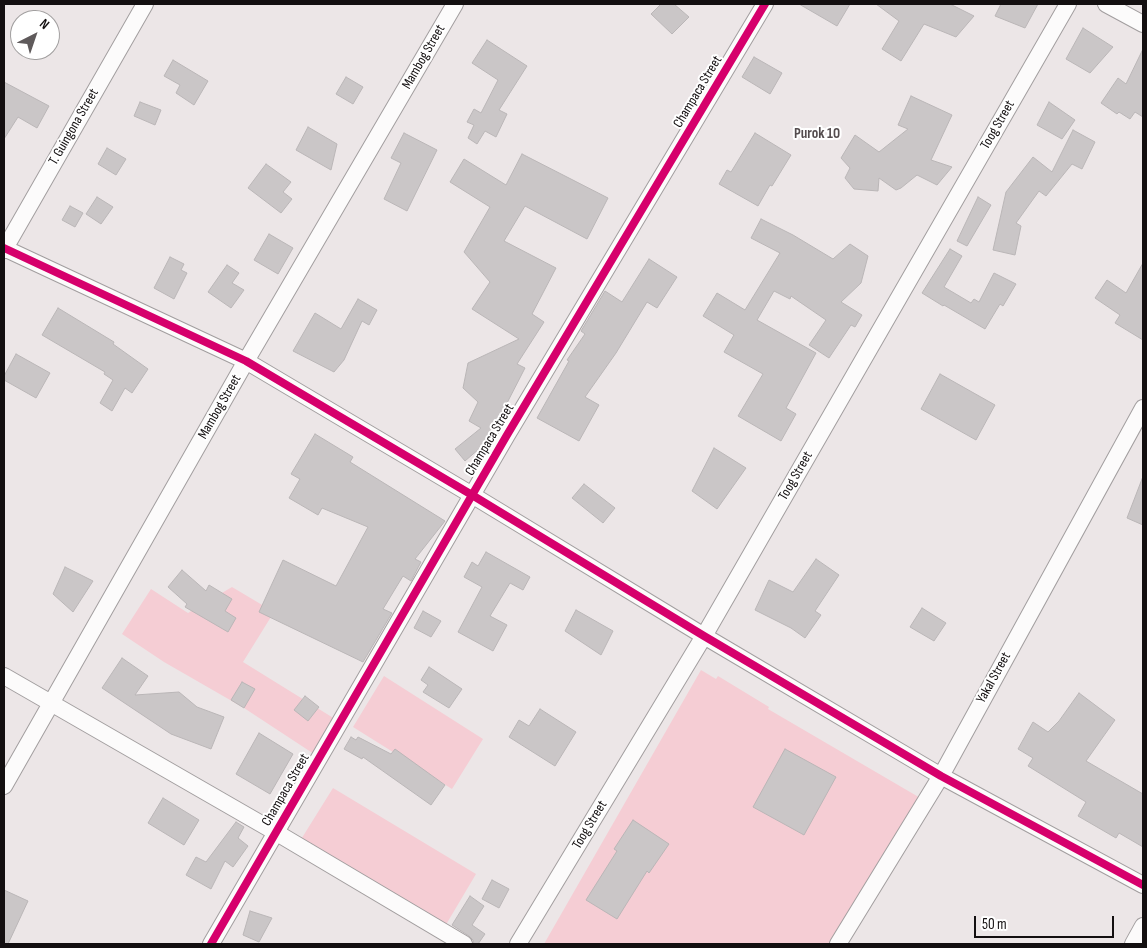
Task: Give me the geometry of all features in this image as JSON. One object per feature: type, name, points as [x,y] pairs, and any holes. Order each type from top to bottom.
[{"type":"street","name":"T. Guingona Street","points":[[4,249],[145,4]]},
{"type":"street","name":"Mambog Street","points":[[4,786],[246,361],[455,4]]},
{"type":"street","name":"Champaca Street","points":[[211,944],[472,495],[765,4]]},
{"type":"street","name":"Toog Street","points":[[518,944],[704,636],[1068,4]]},
{"type":"street","points":[[1106,4],[1143,24]]},
{"type":"street","points":[[4,249],[246,361],[941,776],[1143,885]]},
{"type":"street","name":"Yakal Street","points":[[838,944],[941,776],[1143,408]]},
{"type":"street","points":[[4,676],[464,944]]},
{"type":"street","points":[[1133,944],[1143,926]]},
{"type":"shaded area","points":[[232,587],[274,612],[243,662],[335,719],[314,754],[244,708],[164,662],[122,634],[151,589],[188,613]]},
{"type":"shaded area","points":[[701,670],[716,679],[718,676],[769,707],[768,709],[922,799],[834,944],[544,944]]},
{"type":"shaded area","points":[[384,676],[483,739],[452,789],[353,727]]},
{"type":"shaded area","points":[[333,788],[476,874],[444,928],[300,841]]},
{"type":"building","points":[[661,4],[674,4],[689,17],[672,34],[651,14]]},
{"type":"building","points":[[799,4],[850,4],[837,26]]},
{"type":"building","points":[[876,4],[950,4],[974,16],[956,37],[924,24],[901,61],[882,49],[899,21]]},
{"type":"building","points":[[1001,4],[1038,4],[1025,28],[995,16]]},
{"type":"building","points":[[1083,28],[1113,47],[1090,73],[1066,59]]},
{"type":"building","points":[[487,40],[527,66],[499,110],[507,114],[496,137],[485,131],[477,144],[468,138],[474,125],[467,122],[474,109],[481,113],[498,80],[472,63]]},
{"type":"building","points":[[1143,49],[1143,117],[1135,112],[1130,119],[1119,112],[1117,114],[1101,103],[1118,78],[1126,84]]},
{"type":"building","points":[[754,57],[782,73],[770,94],[742,77]]},
{"type":"building","points":[[173,60],[208,81],[194,105],[176,93],[180,85],[164,76]]},
{"type":"building","points":[[346,77],[363,87],[353,104],[336,94]]},
{"type":"building","points":[[4,82],[49,106],[37,128],[18,117],[4,139]]},
{"type":"building","points":[[911,96],[952,115],[931,160],[952,167],[937,185],[917,175],[896,190],[879,178],[878,191],[854,189],[845,178],[850,168],[841,158],[855,135],[879,152],[908,129],[898,125]]},
{"type":"building","points":[[140,102],[161,110],[155,125],[134,116]]},
{"type":"building","points":[[1049,102],[1075,120],[1062,139],[1037,125]]},
{"type":"building","points":[[308,127],[337,144],[331,170],[296,150]]},
{"type":"building","points":[[1073,130],[1095,142],[1082,169],[1072,164],[1046,196],[1039,191],[1016,223],[1021,226],[1015,255],[993,250],[1006,192],[1033,157],[1052,172]]},
{"type":"building","points":[[404,133],[437,150],[407,211],[384,199],[401,163],[391,158]]},
{"type":"building","points":[[755,133],[791,155],[758,206],[719,184],[727,170],[731,172]]},
{"type":"building","points":[[107,148],[126,159],[116,175],[98,164]]},
{"type":"building","points":[[522,154],[608,198],[587,239],[525,206],[504,241],[556,268],[532,314],[544,322],[517,364],[525,368],[487,442],[465,461],[455,449],[481,428],[469,421],[478,402],[463,388],[468,363],[519,339],[472,309],[490,282],[464,252],[490,207],[450,182],[464,159],[506,185]]},
{"type":"building","points":[[266,164],[291,182],[283,192],[292,199],[281,213],[248,188]]},
{"type":"building","points":[[97,197],[113,207],[101,224],[86,214]]},
{"type":"building","points":[[978,197],[991,205],[967,246],[957,241]]},
{"type":"building","points":[[70,206],[83,213],[75,227],[62,220]]},
{"type":"building","points":[[761,219],[793,235],[833,259],[850,244],[868,256],[861,283],[841,302],[862,315],[855,327],[851,325],[829,358],[809,345],[826,320],[791,296],[790,299],[774,291],[757,320],[816,353],[786,408],[796,414],[781,441],[738,416],[763,374],[724,352],[734,335],[703,316],[717,293],[745,310],[780,253],[751,238]]},
{"type":"building","points":[[269,234],[293,248],[278,274],[254,260]]},
{"type":"building","points":[[950,249],[962,256],[944,287],[971,303],[974,299],[979,302],[994,273],[1016,284],[1003,306],[1000,304],[985,329],[922,293]]},
{"type":"building","points":[[170,257],[184,264],[181,270],[187,273],[174,299],[154,288]]},
{"type":"building","points":[[649,259],[677,277],[657,308],[647,302],[616,353],[585,397],[599,405],[579,441],[537,418],[569,361],[567,360],[585,334],[581,331],[605,291],[622,302]]},
{"type":"building","points":[[1143,263],[1143,340],[1115,323],[1120,315],[1095,298],[1107,280],[1126,293]]},
{"type":"building","points":[[227,265],[239,273],[232,283],[244,290],[231,308],[208,292]]},
{"type":"building","points":[[358,299],[377,310],[369,325],[362,321],[344,360],[334,372],[293,351],[315,313],[341,329]]},
{"type":"building","points":[[58,308],[114,342],[113,344],[148,369],[132,393],[125,388],[112,411],[100,403],[113,380],[104,374],[105,372],[42,335]]},
{"type":"building","points":[[16,354],[50,373],[36,398],[4,380],[4,376]]},
{"type":"building","points":[[940,374],[995,405],[976,440],[921,409]]},
{"type":"building","points":[[315,434],[353,457],[350,462],[445,521],[415,559],[421,562],[411,581],[403,576],[383,609],[392,613],[363,662],[259,612],[283,560],[336,586],[368,527],[322,508],[318,515],[289,498],[300,479],[291,474]]},
{"type":"building","points":[[714,448],[746,468],[717,509],[692,491]]},
{"type":"building","points":[[1143,480],[1143,525],[1127,518]]},
{"type":"building","points":[[584,484],[615,508],[603,523],[572,498]]},
{"type":"building","points":[[486,552],[530,577],[523,590],[510,583],[490,616],[507,625],[493,651],[458,632],[482,587],[464,577],[472,562],[478,566]]},
{"type":"building","points":[[816,559],[839,575],[815,611],[821,615],[805,638],[791,628],[755,610],[769,580],[793,592]]},
{"type":"building","points":[[65,567],[93,581],[73,612],[53,594]]},
{"type":"building","points":[[182,570],[206,591],[209,585],[232,599],[225,611],[236,618],[228,632],[185,607],[187,604],[168,587]]},
{"type":"building","points":[[922,608],[946,623],[934,641],[910,627]]},
{"type":"building","points":[[576,610],[613,631],[601,655],[565,631]]},
{"type":"building","points":[[423,611],[441,621],[431,637],[414,628]]},
{"type":"building","points":[[122,658],[148,676],[135,695],[179,692],[197,707],[224,717],[211,749],[171,734],[102,688]]},
{"type":"building","points":[[429,667],[462,689],[449,708],[423,692],[428,685],[421,680]]},
{"type":"building","points":[[242,682],[255,689],[244,708],[231,700]]},
{"type":"building","points":[[1079,693],[1115,720],[1086,761],[1143,794],[1143,847],[1119,833],[1116,838],[1078,816],[1086,802],[1028,766],[1033,758],[1018,749],[1033,722],[1048,732],[1059,721]]},
{"type":"building","points":[[305,696],[319,707],[308,721],[294,710]]},
{"type":"building","points":[[540,709],[576,732],[555,766],[509,737],[519,720],[529,726]]},
{"type":"building","points":[[259,733],[293,754],[270,794],[236,774]]},
{"type":"building","points":[[351,737],[356,740],[358,737],[391,754],[395,749],[445,785],[431,805],[363,757],[362,759],[344,749]]},
{"type":"building","points":[[785,749],[836,777],[804,835],[753,807]]},
{"type":"building","points":[[163,798],[199,820],[184,845],[148,823]]},
{"type":"building","points":[[633,820],[669,844],[649,873],[647,871],[617,919],[586,900],[617,851],[614,849]]},
{"type":"building","points":[[236,822],[244,827],[238,838],[248,846],[233,867],[225,861],[211,889],[186,875],[196,857],[206,862]]},
{"type":"building","points":[[492,880],[509,889],[499,908],[482,899]]},
{"type":"building","points":[[4,890],[28,901],[8,944],[4,944]]},
{"type":"building","points":[[470,896],[484,906],[472,925],[485,934],[478,944],[474,944],[469,936],[452,925]]},
{"type":"building","points":[[250,911],[272,918],[259,942],[243,935]]},
{"type":"cycle path","points":[[211,944],[507,435],[765,4]]},
{"type":"cycle path","points":[[4,248],[246,361],[941,776],[1143,885]]},
{"type":"district","name":"Purok 10","points":[[817,134]]}]
